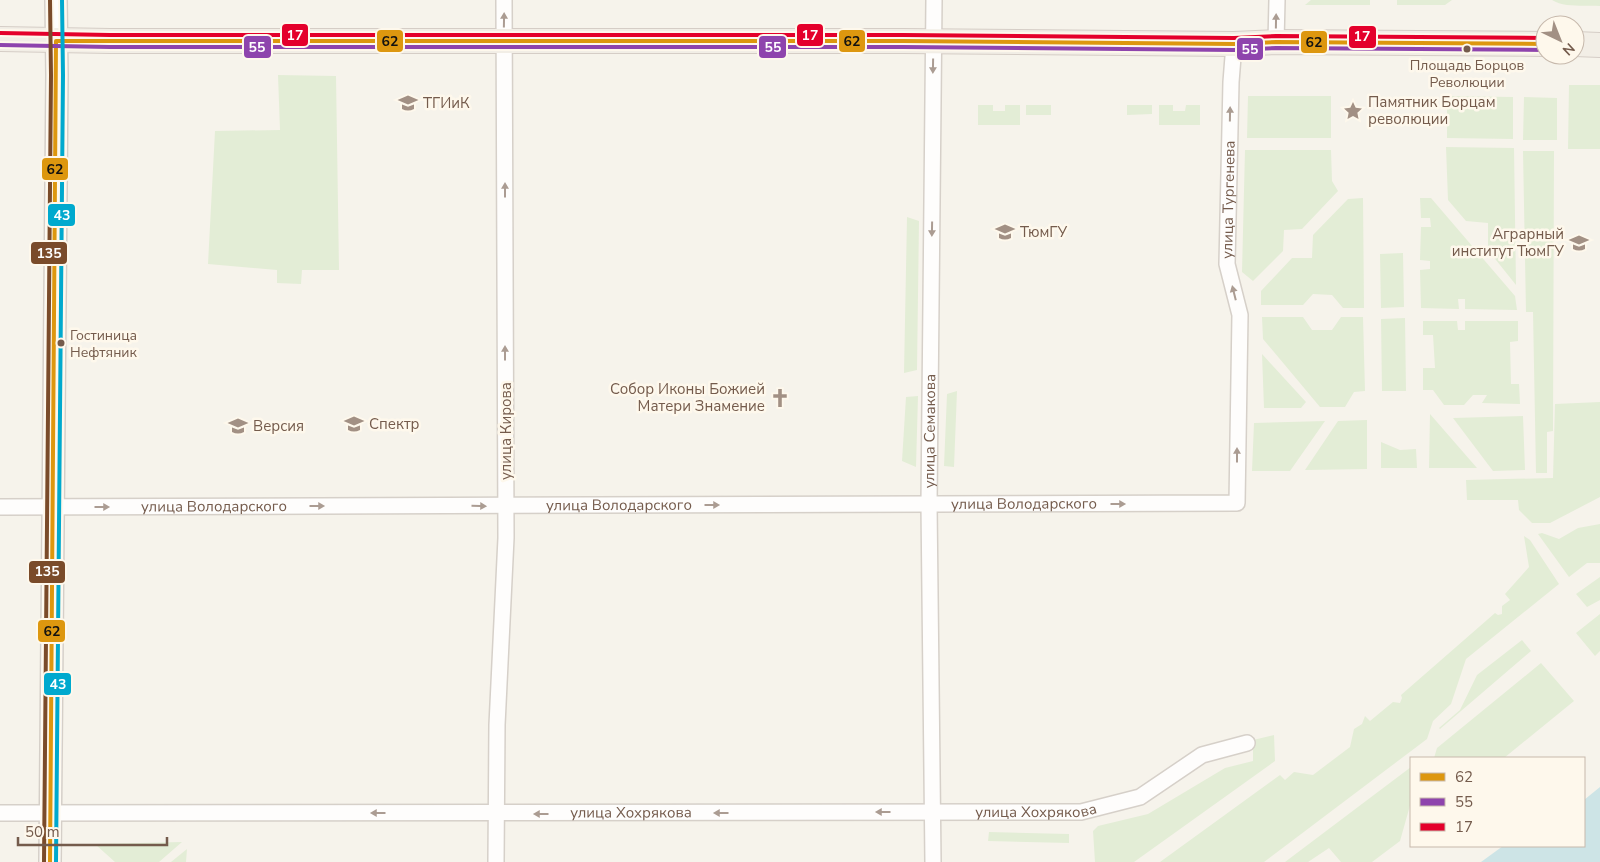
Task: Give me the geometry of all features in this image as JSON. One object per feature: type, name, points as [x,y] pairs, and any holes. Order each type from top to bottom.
[{"type":"main road","points":[[50,862],[57,75],[56,0]]},
{"type":"main road","points":[[0,40],[1535,44]]},
{"type":"main road","points":[[1585,44],[1600,45]]},
{"type":"street","name":"улица Кирова","points":[[496,862],[497,725],[506,506],[504,0]]},
{"type":"street","name":"улица Семакова","points":[[933,862],[929,504],[934,0]]},
{"type":"street","points":[[1276,42],[1277,0]]},
{"type":"street","name":"улица Тургенева","points":[[1234,44],[1231,82],[1227,264],[1240,315],[1237,504]]},
{"type":"street","name":"улица Володарского","points":[[0,506],[1237,504]]},
{"type":"street","name":"улица Хохрякова","points":[[0,813],[1081,812],[1140,797],[1202,755],[1247,743]]},
{"type":"green space","points":[[1311,0],[1370,0],[1370,5],[1305,5]]},
{"type":"green space","points":[[1397,0],[1452,0],[1445,5],[1397,5]]},
{"type":"green space","points":[[1552,0],[1600,0],[1600,6],[1569,5]]},
{"type":"green space","points":[[278,75],[336,76],[339,270],[302,270],[301,284],[277,283],[277,270],[208,264],[215,131],[280,130]]},
{"type":"green space","points":[[1569,85],[1600,85],[1600,149],[1568,149]]},
{"type":"green space","points":[[1248,96],[1331,96],[1331,138],[1247,138]]},
{"type":"green space","points":[[1447,96],[1513,97],[1513,139],[1447,138]]},
{"type":"green space","points":[[1524,97],[1557,98],[1557,140],[1523,140]]},
{"type":"green space","points":[[978,105],[993,105],[993,111],[1005,111],[1005,105],[1020,105],[1020,125],[978,125]]},
{"type":"green space","points":[[1026,105],[1051,105],[1051,115],[1026,115]]},
{"type":"green space","points":[[1127,105],[1152,105],[1152,114],[1127,115]]},
{"type":"green space","points":[[1159,105],[1173,105],[1173,111],[1185,111],[1186,105],[1200,105],[1200,125],[1159,125]]},
{"type":"green space","points":[[1446,147],[1514,148],[1516,285],[1488,250],[1488,223],[1466,221],[1448,200]]},
{"type":"green space","points":[[1245,150],[1331,150],[1332,181],[1338,191],[1302,229],[1284,230],[1283,251],[1253,281],[1242,272]]},
{"type":"green space","points":[[1523,151],[1554,151],[1553,431],[1547,432],[1547,473],[1536,473],[1533,312],[1526,312]]},
{"type":"green space","points":[[1363,198],[1364,308],[1343,308],[1332,295],[1313,294],[1303,305],[1261,305],[1261,291],[1292,258],[1312,258],[1313,235],[1348,199]]},
{"type":"green space","points":[[1420,198],[1431,198],[1515,296],[1517,310],[1465,309],[1465,299],[1458,299],[1459,309],[1421,308],[1420,270],[1430,269],[1430,261],[1420,260],[1421,227],[1431,227],[1430,218],[1421,218]]},
{"type":"green space","points":[[907,217],[919,221],[917,370],[904,373]]},
{"type":"green space","points":[[1403,253],[1404,307],[1381,308],[1380,254]]},
{"type":"green space","points":[[1262,317],[1303,317],[1312,330],[1332,330],[1341,317],[1363,317],[1365,391],[1354,392],[1345,407],[1320,407],[1263,339]]},
{"type":"green space","points":[[1405,318],[1406,391],[1382,391],[1381,319]]},
{"type":"green space","points":[[1423,321],[1457,321],[1458,330],[1465,330],[1465,321],[1518,321],[1518,341],[1510,342],[1511,384],[1519,384],[1520,404],[1482,403],[1487,395],[1473,395],[1464,405],[1444,405],[1433,390],[1423,390],[1423,368],[1435,368],[1433,335],[1423,335]]},
{"type":"green space","points":[[1262,354],[1306,402],[1301,408],[1264,408]]},
{"type":"green space","points":[[957,391],[954,467],[944,466],[947,394]]},
{"type":"green space","points":[[918,396],[916,467],[902,461],[906,397]]},
{"type":"green space","points":[[1600,402],[1600,497],[1550,523],[1532,523],[1519,510],[1518,500],[1467,500],[1466,480],[1553,478],[1555,404]]},
{"type":"green space","points":[[1430,414],[1477,468],[1429,468]]},
{"type":"green space","points":[[1523,416],[1525,470],[1493,471],[1453,418]]},
{"type":"green space","points":[[1367,420],[1367,469],[1305,470],[1338,421]]},
{"type":"green space","points":[[1325,421],[1290,471],[1252,471],[1254,423]]},
{"type":"green space","points":[[1381,442],[1400,450],[1416,449],[1417,468],[1381,468]]},
{"type":"green space","points":[[1600,524],[1600,563],[1587,563],[1569,577],[1538,534],[1542,533],[1559,539],[1578,528]]},
{"type":"green space","points":[[1524,536],[1530,540],[1559,584],[1466,659],[1451,704],[1433,721],[1427,739],[1264,862],[1160,862],[1280,775],[1285,780],[1294,772],[1313,775],[1350,747],[1354,729],[1362,724],[1365,716],[1370,721],[1393,702],[1400,703],[1401,695],[1495,613],[1498,615],[1502,614],[1502,606],[1510,600],[1505,594],[1529,567]]},
{"type":"green space","points":[[1600,577],[1600,600],[1587,607],[1576,594]]},
{"type":"green space","points":[[1600,614],[1600,651],[1595,656],[1576,633]]},
{"type":"green space","points":[[1522,640],[1531,651],[1440,729],[1460,710],[1477,675]]},
{"type":"green space","points":[[1541,663],[1574,701],[1505,757],[1434,757],[1437,748]]},
{"type":"green space","points":[[1274,735],[1275,761],[1134,862],[1095,862],[1093,831],[1098,826],[1148,814],[1225,768],[1253,761],[1253,740]]},
{"type":"green space","points":[[1410,768],[1410,806],[1400,841],[1372,862],[1341,862],[1329,848],[1308,862],[1285,862]]},
{"type":"green space","points":[[989,832],[1069,834],[1069,843],[988,841]]},
{"type":"green space","points":[[182,842],[159,862],[115,862],[95,844]]},
{"type":"green space","points":[[187,849],[186,862],[171,862]]},
{"type":"water","points":[[1600,787],[1600,862],[1481,862],[1502,847],[1585,847],[1585,799]]},
{"type":"transit line","name":"135","points":[[44,862],[51,75],[50,0]]},
{"type":"transit line","name":"43","points":[[56,862],[63,75],[62,0]]},
{"type":"transit line","name":"17","points":[[0,33],[110,35],[903,35],[1535,38]]},
{"type":"transit line","name":"62","points":[[50,862],[56,41],[903,41],[1535,44]]},
{"type":"transit line","name":"55","points":[[0,45],[110,47],[903,47],[1535,50]]},
{"type":"place","name":"Площадь Борцов Революции","points":[[1467,49]]},
{"type":"place","name":"ТГИиК","points":[[408,103]]},
{"type":"place","name":"Памятник Борцам революции","points":[[1353,111]]},
{"type":"place","name":"ТюмГУ","points":[[1005,232]]},
{"type":"place","name":"Аграрный институт ТюмГУ","points":[[1579,243]]},
{"type":"place","name":"Гостиница Нефтяник","points":[[61,343]]},
{"type":"place","name":"Собор Иконы Божией Матери Знамение","points":[[780,398]]},
{"type":"place","name":"Спектр","points":[[354,424]]},
{"type":"place","name":"Версия","points":[[238,426]]}]
